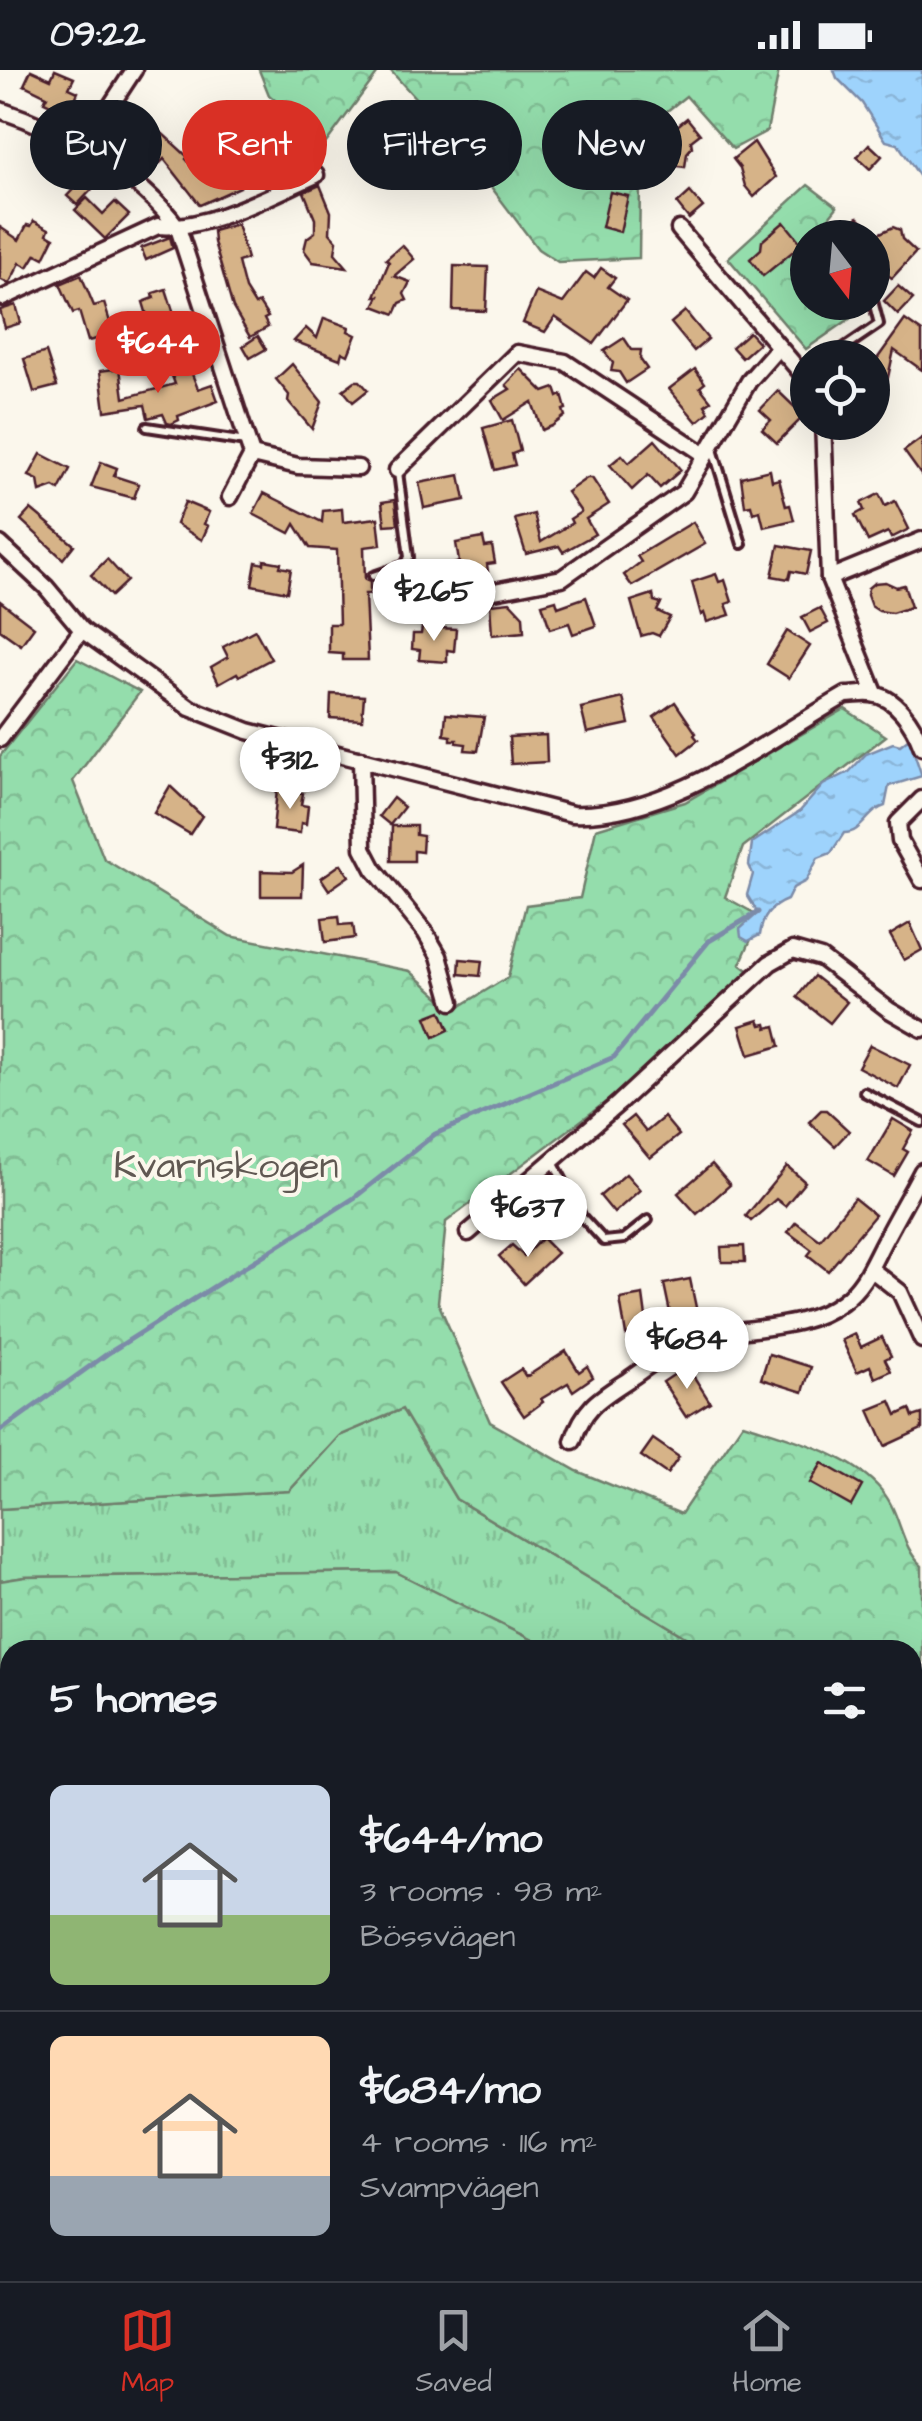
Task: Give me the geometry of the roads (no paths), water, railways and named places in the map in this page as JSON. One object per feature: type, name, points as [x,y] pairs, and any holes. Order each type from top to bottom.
[{"type":"street","points":[[114,100],[134,70]]},
{"type":"street","points":[[0,110],[30,124]]},
{"type":"street","points":[[144,190],[166,210],[178,228],[250,449],[230,498]]},
{"type":"street","points":[[4,298],[158,226],[178,228],[282,190]]},
{"type":"street","points":[[679,228],[790,360]]},
{"type":"street","points":[[459,607],[484,593],[562,578],[684,492],[749,382],[778,348]]},
{"type":"street","points":[[397,470],[517,354],[565,362],[708,450]]},
{"type":"street","points":[[824,440],[829,578],[874,693],[905,714],[922,747]]},
{"type":"street","points":[[250,449],[314,468],[358,468]]},
{"type":"street","points":[[829,578],[922,540]]},
{"type":"street","points":[[0,544],[46,587],[82,630],[190,708],[248,731],[572,814],[600,815],[687,787],[846,696],[874,693]]},
{"type":"street","points":[[0,739],[82,630]]},
{"type":"street","points":[[361,759],[363,848],[374,868],[425,932],[438,956],[452,1002]]},
{"type":"street","points":[[922,799],[898,823],[900,841],[922,880]]},
{"type":"street","points":[[468,1234],[643,1082],[770,963],[792,950],[822,958],[889,1010],[922,1029]]},
{"type":"street","points":[[573,1441],[580,1419],[594,1402],[680,1346],[716,1335],[799,1322],[832,1310],[848,1299],[872,1270],[922,1171]]},
{"type":"street","points":[[872,1270],[900,1292],[922,1340]]},
{"type":"lane","points":[[855,340],[879,324],[878,320]]},
{"type":"lane","points":[[147,427],[250,449]]},
{"type":"lane","points":[[708,450],[742,544]]},
{"type":"lane","points":[[373,576],[405,565],[410,557],[397,470]]},
{"type":"lane","points":[[864,1092],[922,1122]]},
{"type":"lane","points":[[552,1161],[582,1217],[604,1241],[624,1239],[648,1220]]},
{"type":"water","points":[[834,70],[922,70],[922,180],[898,144],[886,141],[862,103]]},
{"type":"water","points":[[909,738],[922,776],[889,786],[885,806],[856,829],[844,833],[831,853],[818,858],[806,881],[793,888],[787,900],[768,913],[760,935],[748,941],[741,937],[740,929],[758,913],[747,895],[753,874],[749,865],[752,843],[800,811],[823,785],[849,772],[866,754],[893,743],[900,745]]},
{"type":"waterway","points":[[0,1431],[107,1354],[354,1198],[435,1134],[614,1057],[709,941],[758,912]]},
{"type":"park label","name":"Kvarnskogen","points":[[226,1167]]}]
